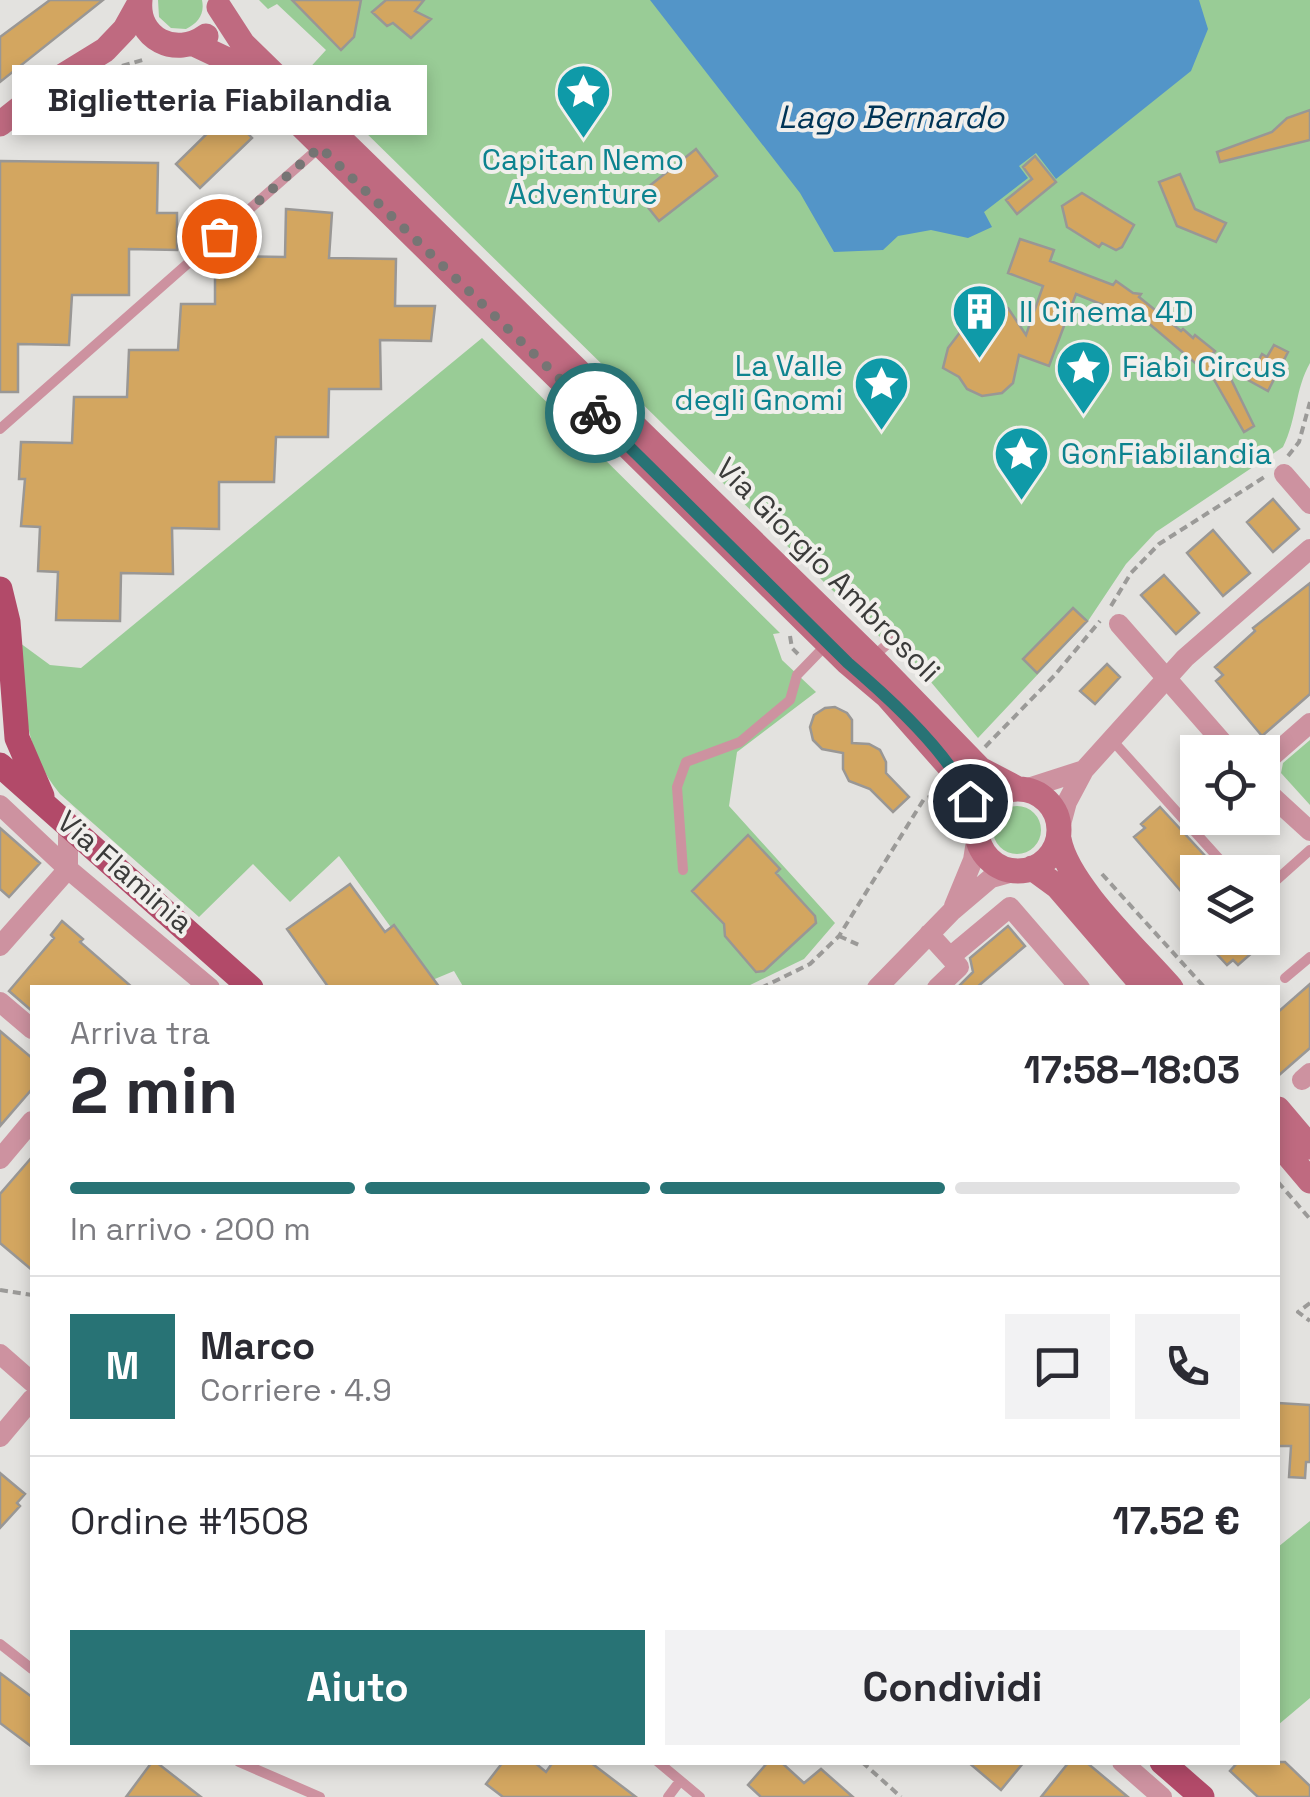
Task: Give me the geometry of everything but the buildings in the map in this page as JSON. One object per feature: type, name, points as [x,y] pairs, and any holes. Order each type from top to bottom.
[{"type":"main road","points":[[140,2],[145,28],[159,53]]},
{"type":"main road","points":[[110,59],[140,2]]},
{"type":"main road","points":[[159,53],[172,46],[194,44],[212,29],[219,3]]},
{"type":"main road","name":"Via Giorgio Ambrosoli","points":[[219,3],[243,44],[872,658],[980,769],[1022,789]]},
{"type":"main road","points":[[0,124],[53,82],[110,59],[134,42],[159,53]]},
{"type":"main road","name":"Via Giorgio Ambrosoli","points":[[194,44],[230,62],[331,130],[828,644],[887,696],[962,782],[978,827]]},
{"type":"main road","name":"Via Flaminia","points":[[0,589],[8,622],[17,738],[27,766],[58,818]]},
{"type":"main road","name":"Via Flaminia","points":[[0,765],[248,985]]},
{"type":"main road","points":[[1142,985],[1058,887],[1025,870],[995,864],[986,855],[978,827],[993,796],[1022,789],[1036,792],[1053,807],[1062,856],[1077,880],[1168,985]]},
{"type":"main road","points":[[1025,870],[1049,858],[1059,833]]},
{"type":"main road","points":[[1280,1111],[1310,1148]]},
{"type":"main road","points":[[1280,1145],[1310,1181]]},
{"type":"main road","points":[[1165,1765],[1202,1797]]},
{"type":"street","points":[[1284,474],[1310,504]]},
{"type":"street","points":[[1059,833],[1066,802],[1084,770],[1168,677],[1310,548]]},
{"type":"street","points":[[1119,624],[1217,735]]},
{"type":"street","points":[[1280,749],[1310,723]]},
{"type":"street","points":[[1022,789],[1084,770]]},
{"type":"street","points":[[1280,803],[1310,831]]},
{"type":"street","name":"Via Flaminia","points":[[0,804],[68,869],[206,985]]},
{"type":"street","points":[[0,946],[68,869],[58,818]]},
{"type":"street","points":[[951,912],[973,860],[978,827]]},
{"type":"street","points":[[881,985],[951,912],[990,878],[1025,870]]},
{"type":"street","points":[[950,957],[1010,906],[1077,985]]},
{"type":"street","points":[[930,934],[959,968],[941,985]]},
{"type":"street","points":[[0,1002],[30,1027]]},
{"type":"street","points":[[0,1159],[30,1123]]},
{"type":"street","points":[[0,1354],[30,1380]]},
{"type":"street","points":[[0,1437],[30,1401]]},
{"type":"street","points":[[1125,1765],[1162,1797]]},
{"type":"lane","points":[[0,429],[331,130]]},
{"type":"lane","points":[[872,658],[894,638]]},
{"type":"lane","points":[[683,870],[677,787],[686,762],[740,742],[790,700],[797,675],[828,644]]},
{"type":"lane","points":[[1112,739],[1216,855]]},
{"type":"lane","points":[[1280,877],[1310,850]]},
{"type":"lane","points":[[1285,978],[1310,957]]},
{"type":"lane","points":[[0,1644],[30,1667]]},
{"type":"lane","points":[[246,1765],[320,1797]]},
{"type":"lane","points":[[661,1765],[700,1797]]},
{"type":"lane","points":[[668,1797],[680,1781]]},
{"type":"path","points":[[110,59],[145,59],[159,53]]},
{"type":"path","points":[[172,68],[211,77]]},
{"type":"path","points":[[981,751],[1054,676],[1106,615],[1130,573],[1158,544],[1279,468],[1299,442],[1310,402]]},
{"type":"path","points":[[790,634],[792,648],[806,664]]},
{"type":"path","points":[[767,985],[810,964],[838,936],[924,799],[954,788]]},
{"type":"path","points":[[1096,866],[1202,985]]},
{"type":"path","points":[[838,936],[859,944]]},
{"type":"path","points":[[1280,1184],[1310,1219]]},
{"type":"path","points":[[0,1290],[30,1295]]},
{"type":"path","points":[[1310,1303],[1298,1312],[1310,1321]]},
{"type":"path","points":[[865,1765],[902,1797]]},
{"type":"green space","points":[[158,0],[202,0],[203,5],[197,21],[186,29],[171,28],[159,17]]},
{"type":"green space","points":[[259,0],[1310,0],[1310,363],[1288,436],[1283,447],[1156,532],[1126,564],[1088,621],[978,738],[888,631],[880,637],[305,73],[326,50],[277,4],[268,9]]},
{"type":"green space","points":[[482,338],[780,633],[773,634],[782,660],[816,692],[737,752],[729,806],[835,923],[804,959],[750,985],[462,985],[454,971],[430,981],[339,856],[290,902],[253,864],[199,917],[60,794],[38,759],[27,722],[20,643],[50,665],[81,668]]},
{"type":"green space","points":[[1310,740],[1310,805],[1281,773],[1283,763]]},
{"type":"green space","points":[[1017,806],[1034,813],[1041,830],[1034,847],[1017,854],[1000,847],[993,830],[1000,813]]},
{"type":"green space","points":[[1310,1521],[1310,1698],[1280,1723],[1280,1545]]},
{"type":"water","name":"Lago Bernardo","points":[[650,0],[1199,0],[1208,29],[1191,71],[1056,179],[1036,153],[1019,166],[1028,178],[984,212],[992,227],[968,238],[931,230],[898,236],[883,250],[834,252],[800,193]]},
{"type":"way so far","points":[[219,236],[320,147],[595,413]]},
{"type":"place","name":"Capitan Nemo Adventure","points":[[583,141]]},
{"type":"place","name":"Biglietteria Fiabilandia","points":[[219,236]]},
{"type":"place","name":"Il Cinema 4D","points":[[980,361]]},
{"type":"place","name":"Fiabi Circus","points":[[1083,416]]},
{"type":"place","name":"La Valle degli Gnomi","points":[[882,432]]},
{"type":"place","name":"GonFiabilandia","points":[[1022,503]]},
{"type":"route","points":[[595,413],[848,663],[887,696],[962,782],[970,801]]}]
